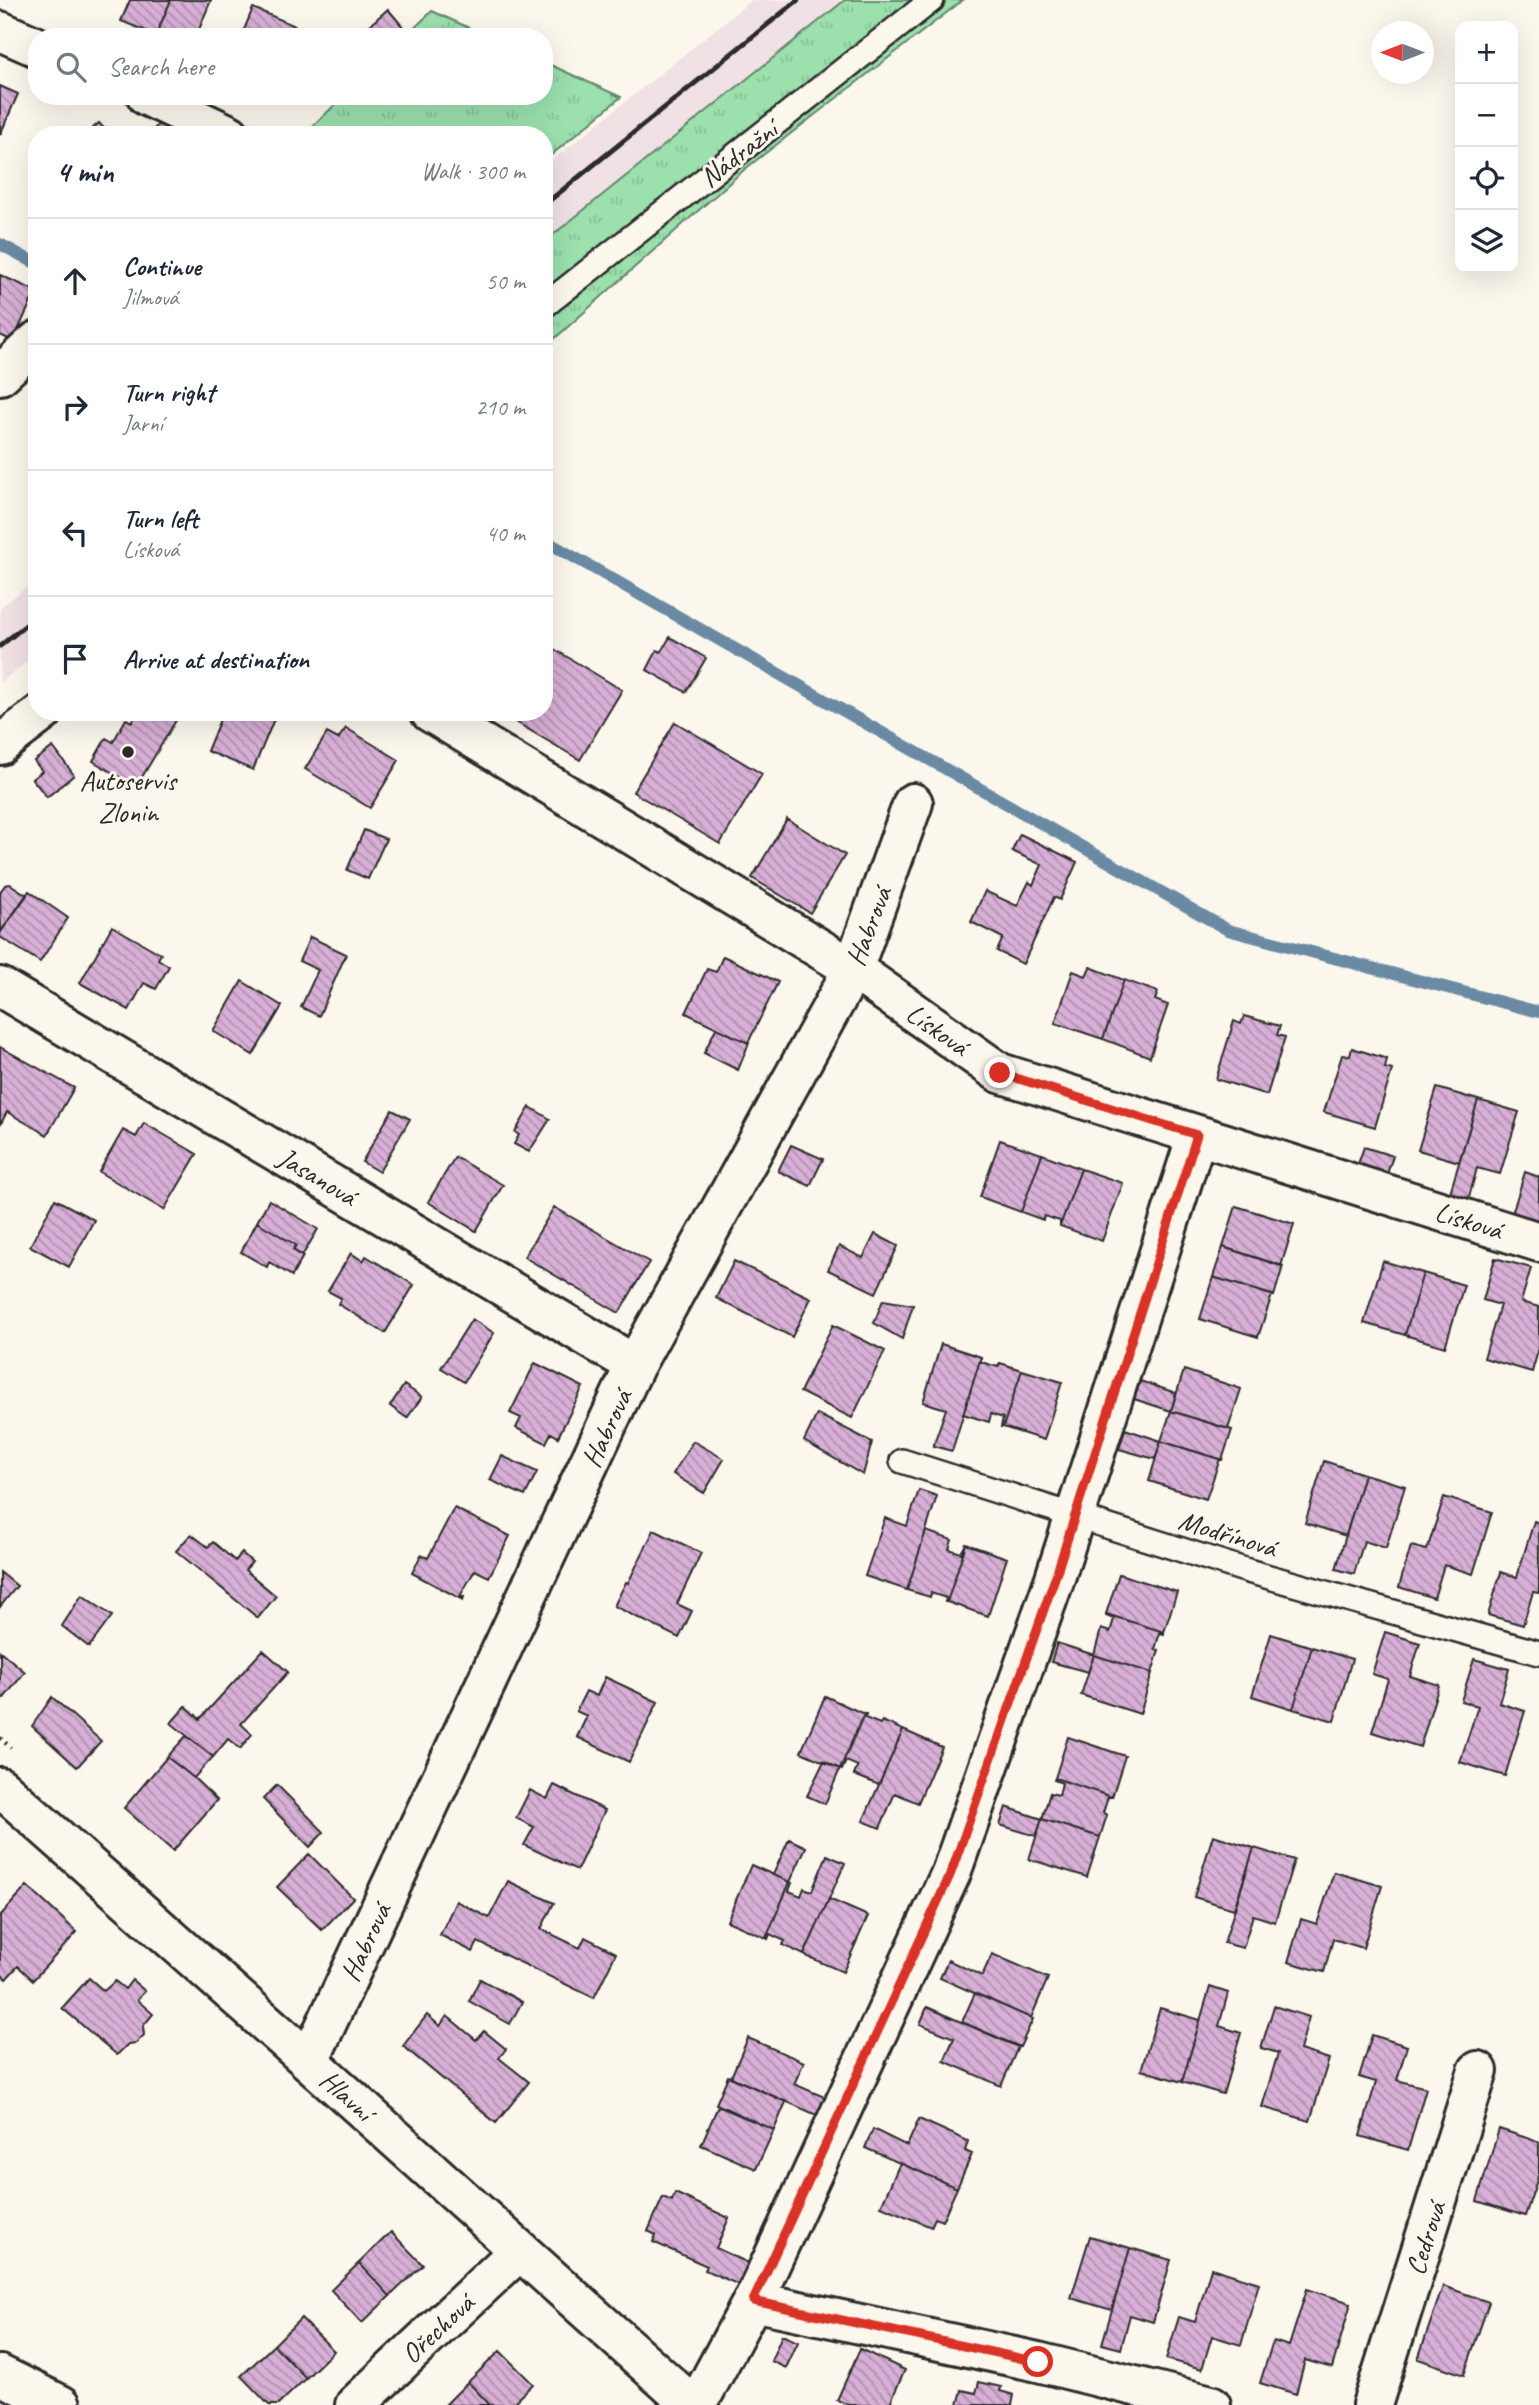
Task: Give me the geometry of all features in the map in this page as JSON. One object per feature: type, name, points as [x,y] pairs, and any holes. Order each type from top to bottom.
[{"type":"street","points":[[0,31],[28,43]]},
{"type":"street","points":[[166,105],[211,126]]},
{"type":"street","points":[[0,375],[28,349]]},
{"type":"street","points":[[0,746],[32,721]]},
{"type":"street","name":"Lísková","points":[[445,721],[853,969],[1000,1073],[1539,1242]]},
{"type":"street","name":"Habrová","points":[[309,2061],[635,1365],[853,969],[913,803]]},
{"type":"street","name":"Jasanová","points":[[0,988],[635,1365]]},
{"type":"street","points":[[697,2405],[753,2301],[951,1873],[1075,1517],[1197,1135]]},
{"type":"street","name":"Hlavní","points":[[0,1787],[692,2405]]},
{"type":"street","name":"Cedrová","points":[[1372,2405],[1478,2071]]},
{"type":"street","name":"Ořechová","points":[[355,2405],[519,2251]]},
{"type":"street","points":[[753,2301],[1038,2362],[1211,2405]]},
{"type":"street","points":[[0,2375],[61,2405]]},
{"type":"lane","name":"Nádražní","points":[[553,299],[932,0]]},
{"type":"lane","name":"Modřínová","points":[[902,1461],[1248,1571],[1539,1653]]},
{"type":"shaded area","points":[[752,0],[845,0],[553,235],[553,160]]},
{"type":"shaded area","points":[[28,586],[28,660],[0,683],[0,608]]},
{"type":"green space","points":[[845,0],[963,0],[745,169],[553,340],[553,235]]},
{"type":"green space","points":[[432,11],[469,28],[414,28]]},
{"type":"green space","points":[[553,66],[621,97],[553,154],[553,126],[313,126],[335,105],[553,105]]},
{"type":"building","points":[[130,0],[171,0],[159,28],[138,28],[121,21]]},
{"type":"building","points":[[171,0],[211,0],[200,28],[159,28]]},
{"type":"building","points":[[253,8],[293,25],[292,28],[245,28]]},
{"type":"building","points":[[388,9],[403,27],[402,28],[367,28]]},
{"type":"building","points":[[0,86],[18,94],[0,135]]},
{"type":"building","points":[[0,275],[28,287],[28,308],[13,341],[0,335]]},
{"type":"building","points":[[670,637],[706,658],[686,692],[647,670],[657,650],[661,652]]},
{"type":"building","points":[[553,648],[622,690],[580,760],[514,721],[553,721]]},
{"type":"building","name":"Autoservis Zlonin","points":[[125,721],[176,721],[136,787],[93,761],[106,738],[113,742]]},
{"type":"building","points":[[219,721],[273,721],[253,770],[207,751]]},
{"type":"building","points":[[675,722],[762,774],[720,844],[633,792]]},
{"type":"building","points":[[346,728],[399,760],[370,808],[305,769],[327,733],[338,739]]},
{"type":"building","points":[[53,747],[74,775],[47,797],[32,779],[42,771],[34,761]]},
{"type":"building","points":[[787,819],[845,855],[810,913],[752,878]]},
{"type":"building","points":[[364,830],[386,839],[368,879],[347,870]]},
{"type":"building","points":[[1020,834],[1077,862],[1060,900],[1054,897],[1023,964],[997,951],[1003,938],[971,922],[985,891],[1017,906],[1029,882],[1033,885],[1042,865],[1012,851]]},
{"type":"building","points":[[10,884],[27,895],[1,932],[0,892],[5,885]]},
{"type":"building","points":[[29,891],[68,918],[40,962],[0,937],[0,933]]},
{"type":"building","points":[[112,926],[161,954],[158,959],[169,966],[156,989],[144,983],[129,1010],[80,983]]},
{"type":"building","points":[[310,937],[346,954],[319,1016],[301,1007],[318,970],[299,961]]},
{"type":"building","points":[[723,956],[778,982],[748,1043],[686,1013],[707,969],[716,972]]},
{"type":"building","points":[[1090,967],[1124,980],[1103,1039],[1055,1023],[1073,971],[1086,976]]},
{"type":"building","points":[[1124,980],[1158,992],[1155,1000],[1168,1005],[1150,1057],[1103,1039]]},
{"type":"building","points":[[242,981],[282,1006],[253,1055],[213,1031]]},
{"type":"building","points":[[1244,1016],[1280,1026],[1277,1035],[1285,1037],[1267,1095],[1216,1079],[1234,1021],[1241,1024]]},
{"type":"building","points":[[716,1028],[749,1043],[738,1070],[704,1053]]},
{"type":"building","points":[[0,1047],[74,1088],[47,1135],[7,1112],[0,1125]]},
{"type":"building","points":[[1352,1048],[1387,1059],[1385,1068],[1392,1070],[1375,1127],[1324,1112],[1342,1055],[1350,1056]]},
{"type":"building","points":[[1437,1088],[1478,1100],[1459,1162],[1418,1150]]},
{"type":"building","points":[[1478,1100],[1519,1112],[1500,1174],[1477,1168],[1468,1201],[1449,1196]]},
{"type":"building","points":[[530,1107],[550,1119],[529,1152],[514,1144],[519,1135],[515,1132]]},
{"type":"building","points":[[392,1110],[410,1119],[379,1172],[362,1162]]},
{"type":"building","points":[[144,1123],[197,1154],[164,1210],[99,1172],[123,1130],[136,1137]]},
{"type":"building","points":[[1000,1140],[1042,1154],[1021,1212],[980,1197]]},
{"type":"building","points":[[791,1145],[823,1159],[810,1186],[778,1171]]},
{"type":"building","points":[[1364,1147],[1393,1156],[1386,1177],[1357,1167]]},
{"type":"building","points":[[1042,1154],[1081,1169],[1060,1226],[1060,1221],[1044,1216],[1043,1220],[1021,1212]]},
{"type":"building","points":[[455,1157],[503,1185],[476,1231],[428,1202]]},
{"type":"building","points":[[1081,1169],[1123,1183],[1102,1241],[1060,1226]]},
{"type":"building","points":[[1525,1172],[1539,1177],[1539,1222],[1512,1214]]},
{"type":"building","points":[[55,1199],[94,1220],[69,1267],[30,1246]]},
{"type":"building","points":[[269,1200],[318,1229],[302,1256],[293,1250],[296,1245],[257,1222]]},
{"type":"building","points":[[1236,1206],[1294,1224],[1281,1266],[1223,1247]]},
{"type":"building","points":[[554,1207],[649,1262],[619,1313],[524,1257]]},
{"type":"building","points":[[257,1222],[296,1245],[293,1250],[303,1256],[292,1276],[269,1262],[267,1267],[241,1252]]},
{"type":"building","points":[[875,1234],[898,1246],[876,1293],[828,1270],[839,1246],[863,1258]]},
{"type":"building","points":[[1223,1247],[1283,1266],[1274,1296],[1213,1277]]},
{"type":"building","points":[[351,1253],[363,1261],[366,1256],[414,1285],[385,1333],[338,1304],[341,1298],[328,1291]]},
{"type":"building","points":[[1495,1258],[1531,1268],[1521,1302],[1539,1307],[1539,1347],[1532,1372],[1484,1358],[1500,1305],[1483,1300]]},
{"type":"building","points":[[734,1261],[811,1298],[792,1337],[716,1298]]},
{"type":"building","points":[[1383,1261],[1423,1273],[1405,1335],[1364,1323]]},
{"type":"building","points":[[1423,1273],[1464,1285],[1445,1347],[1405,1335]]},
{"type":"building","points":[[1213,1277],[1272,1295],[1258,1337],[1200,1319]]},
{"type":"building","points":[[883,1300],[913,1305],[902,1339],[874,1323]]},
{"type":"building","points":[[472,1319],[494,1333],[464,1382],[441,1368]]},
{"type":"building","points":[[833,1325],[885,1351],[852,1418],[800,1392]]},
{"type":"building","points":[[941,1344],[981,1357],[952,1451],[933,1446],[946,1409],[923,1402]]},
{"type":"building","points":[[981,1357],[981,1362],[998,1367],[1000,1363],[1022,1370],[1003,1427],[1003,1418],[991,1414],[989,1422],[963,1414]]},
{"type":"building","points":[[535,1363],[583,1387],[558,1437],[551,1433],[546,1443],[516,1428],[521,1418],[510,1413]]},
{"type":"building","points":[[1022,1370],[1062,1382],[1044,1440],[1003,1427]]},
{"type":"building","points":[[1184,1370],[1241,1389],[1228,1429],[1171,1411]]},
{"type":"building","points":[[1140,1381],[1176,1393],[1171,1411],[1134,1399]]},
{"type":"building","points":[[404,1385],[422,1397],[407,1418],[390,1406]]},
{"type":"building","points":[[1171,1411],[1232,1430],[1222,1460],[1161,1441]]},
{"type":"building","points":[[817,1414],[872,1442],[863,1475],[804,1441]]},
{"type":"building","points":[[1125,1429],[1161,1441],[1155,1459],[1119,1449]]},
{"type":"building","points":[[693,1441],[724,1459],[704,1493],[673,1474]]},
{"type":"building","points":[[1161,1441],[1220,1459],[1206,1499],[1149,1481]]},
{"type":"building","points":[[502,1456],[537,1472],[525,1496],[490,1480]]},
{"type":"building","points":[[1324,1461],[1364,1474],[1346,1536],[1305,1523]]},
{"type":"building","points":[[1364,1474],[1405,1486],[1386,1548],[1364,1541],[1354,1574],[1336,1569]]},
{"type":"building","points":[[919,1490],[937,1496],[907,1590],[865,1576],[885,1518],[907,1526]]},
{"type":"building","points":[[1444,1497],[1492,1512],[1473,1574],[1444,1565],[1434,1598],[1399,1587],[1411,1546],[1427,1550]]},
{"type":"building","points":[[454,1508],[510,1536],[489,1577],[475,1570],[460,1596],[464,1597],[463,1600],[412,1573],[421,1555],[428,1558]]},
{"type":"building","points":[[1534,1521],[1539,1523],[1539,1593],[1533,1592],[1523,1625],[1488,1615],[1501,1572],[1517,1577]]},
{"type":"building","points":[[654,1530],[701,1553],[677,1604],[692,1611],[679,1638],[614,1606]]},
{"type":"building","points":[[926,1531],[952,1540],[949,1549],[961,1553],[966,1544],[947,1602],[946,1598],[931,1593],[930,1597],[907,1590]]},
{"type":"building","points":[[191,1534],[208,1547],[213,1542],[235,1561],[242,1553],[252,1562],[245,1570],[276,1596],[258,1618],[176,1551]]},
{"type":"building","points":[[966,1544],[1007,1558],[988,1616],[947,1602]]},
{"type":"building","points":[[0,1572],[17,1586],[0,1607]]},
{"type":"building","points":[[1119,1574],[1177,1592],[1164,1632],[1106,1614]]},
{"type":"building","points":[[82,1595],[112,1616],[89,1647],[62,1626]]},
{"type":"building","points":[[1106,1614],[1164,1632],[1160,1633],[1155,1649],[1159,1650],[1152,1673],[1094,1655],[1101,1629],[1110,1632],[1114,1619]]},
{"type":"building","points":[[1385,1632],[1420,1643],[1410,1676],[1439,1685],[1420,1747],[1372,1732],[1388,1679],[1372,1674]]},
{"type":"building","points":[[1271,1634],[1312,1647],[1293,1709],[1252,1696]]},
{"type":"building","points":[[1057,1643],[1094,1655],[1088,1672],[1051,1662]]},
{"type":"building","points":[[1312,1647],[1352,1659],[1334,1721],[1293,1709]]},
{"type":"building","points":[[263,1650],[288,1672],[241,1724],[252,1734],[240,1749],[228,1739],[213,1757],[171,1723],[186,1706],[200,1719]]},
{"type":"building","points":[[0,1651],[25,1672],[4,1698],[0,1695]]},
{"type":"building","points":[[1094,1655],[1152,1673],[1140,1714],[1081,1695]]},
{"type":"building","points":[[1474,1659],[1509,1669],[1499,1703],[1525,1711],[1505,1776],[1460,1762],[1478,1706],[1461,1701]]},
{"type":"building","points":[[605,1677],[658,1702],[629,1762],[577,1737],[587,1716],[576,1711],[586,1691],[597,1696]]},
{"type":"building","points":[[825,1696],[864,1714],[840,1769],[801,1752]]},
{"type":"building","points":[[52,1697],[101,1741],[77,1767],[32,1726]]},
{"type":"building","points":[[864,1714],[865,1718],[880,1724],[882,1721],[903,1730],[879,1785],[854,1775],[858,1766],[846,1761],[842,1770],[840,1769]]},
{"type":"building","points":[[903,1730],[942,1747],[918,1803],[895,1793],[880,1828],[863,1821]]},
{"type":"building","points":[[186,1736],[213,1757],[194,1778],[167,1757]]},
{"type":"building","points":[[1068,1737],[1125,1756],[1112,1797],[1055,1778]]},
{"type":"building","points":[[167,1757],[217,1800],[173,1851],[124,1808]]},
{"type":"building","points":[[824,1761],[840,1769],[825,1804],[807,1796]]},
{"type":"building","points":[[1055,1778],[1112,1797],[1108,1797],[1103,1813],[1107,1815],[1100,1837],[1042,1819],[1050,1793],[1059,1795],[1062,1783],[1054,1780]]},
{"type":"building","points":[[277,1785],[324,1832],[310,1847],[263,1799]]},
{"type":"building","points":[[554,1785],[605,1810],[577,1870],[524,1845],[534,1827],[516,1818],[530,1790],[547,1799]]},
{"type":"building","points":[[1006,1807],[1042,1819],[1036,1836],[1000,1825]]},
{"type":"building","points":[[1042,1819],[1100,1837],[1087,1877],[1029,1859]]},
{"type":"building","points":[[1213,1835],[1254,1848],[1234,1909],[1194,1897]]},
{"type":"building","points":[[789,1839],[806,1847],[790,1882],[773,1875]]},
{"type":"building","points":[[1254,1848],[1294,1860],[1275,1922],[1253,1915],[1243,1948],[1224,1943]]},
{"type":"building","points":[[309,1854],[353,1898],[322,1930],[277,1887]]},
{"type":"building","points":[[827,1855],[845,1863],[804,1955],[783,1945],[785,1941],[770,1934],[768,1939],[766,1938],[790,1882],[789,1891],[801,1896],[804,1888],[812,1891]]},
{"type":"building","points":[[751,1865],[790,1882],[766,1938],[727,1921]]},
{"type":"building","points":[[1334,1872],[1382,1886],[1363,1948],[1333,1939],[1324,1972],[1288,1962],[1301,1919],[1317,1924]]},
{"type":"building","points":[[508,1881],[554,1903],[541,1929],[580,1948],[585,1937],[616,1953],[594,1998],[478,1942],[473,1952],[440,1935],[456,1901],[489,1918]]},
{"type":"building","points":[[27,1886],[77,1932],[33,1980],[18,1966],[6,1979],[0,1973],[0,1916]]},
{"type":"building","points":[[829,1899],[868,1916],[843,1972],[804,1955]]},
{"type":"building","points":[[992,1954],[1048,1978],[1031,2018],[940,1978],[948,1960],[982,1976]]},
{"type":"building","points":[[89,1978],[104,1991],[115,1981],[125,1989],[132,1980],[145,1991],[137,2000],[153,2014],[143,2026],[144,2035],[136,2043],[128,2044],[117,2055],[62,2008]]},
{"type":"building","points":[[480,1979],[522,2002],[510,2024],[469,2001]]},
{"type":"building","points":[[1210,1987],[1228,1993],[1219,2026],[1241,2033],[1223,2094],[1182,2082]]},
{"type":"building","points":[[975,1993],[1033,2019],[1020,2047],[962,2022]]},
{"type":"building","points":[[1274,2006],[1309,2017],[1300,2050],[1329,2059],[1310,2121],[1262,2107],[1278,2053],[1261,2048]]},
{"type":"building","points":[[927,2007],[1018,2047],[1001,2086],[944,2061],[954,2038],[920,2024]]},
{"type":"building","points":[[1160,2008],[1200,2020],[1182,2082],[1141,2070]]},
{"type":"building","points":[[427,2015],[440,2026],[447,2016],[476,2040],[484,2031],[506,2049],[499,2058],[529,2082],[496,2123],[403,2046]]},
{"type":"building","points":[[1372,2035],[1407,2046],[1397,2080],[1426,2088],[1408,2150],[1360,2136],[1376,2082],[1359,2077]]},
{"type":"building","points":[[748,2038],[804,2062],[794,2084],[829,2099],[821,2117],[731,2077]]},
{"type":"building","points":[[728,2076],[786,2102],[774,2130],[716,2104]]},
{"type":"building","points":[[718,2106],[774,2130],[756,2169],[701,2145]]},
{"type":"building","points":[[919,2119],[968,2141],[965,2151],[972,2154],[957,2188],[865,2148],[873,2129],[907,2146]]},
{"type":"building","points":[[1499,2129],[1539,2142],[1539,2174],[1525,2216],[1477,2201]]},
{"type":"building","points":[[900,2163],[957,2188],[942,2221],[935,2218],[931,2227],[881,2206]]},
{"type":"building","points":[[675,2193],[729,2218],[716,2248],[755,2266],[746,2288],[705,2270],[707,2266],[653,2242],[656,2235],[648,2231],[663,2197],[672,2201]]},
{"type":"building","points":[[391,2232],[423,2265],[390,2296],[359,2263]]},
{"type":"building","points":[[1090,2236],[1130,2248],[1112,2310],[1071,2298]]},
{"type":"building","points":[[1130,2248],[1171,2260],[1153,2322],[1130,2315],[1121,2349],[1102,2344]]},
{"type":"building","points":[[359,2263],[390,2296],[362,2323],[331,2290]]},
{"type":"building","points":[[1211,2268],[1259,2283],[1241,2345],[1212,2336],[1202,2369],[1166,2359],[1179,2317],[1195,2322]]},
{"type":"building","points":[[1443,2286],[1489,2302],[1464,2375],[1418,2359]]},
{"type":"building","points":[[1307,2289],[1351,2303],[1332,2368],[1305,2360],[1296,2394],[1260,2383],[1273,2341],[1289,2346]]},
{"type":"building","points":[[301,2318],[334,2351],[306,2378],[274,2345]]},
{"type":"building","points":[[782,2335],[798,2342],[786,2368],[771,2361]]},
{"type":"building","points":[[274,2345],[306,2378],[278,2405],[269,2405],[241,2376]]},
{"type":"building","points":[[860,2349],[905,2370],[889,2405],[848,2405],[837,2400]]},
{"type":"building","points":[[500,2351],[533,2384],[511,2405],[490,2405],[468,2382]]},
{"type":"building","points":[[468,2382],[490,2405],[445,2405]]},
{"type":"building","points":[[979,2382],[1001,2387],[1000,2391],[1014,2395],[1012,2405],[958,2405],[962,2390],[976,2393]]},
{"type":"waterway","points":[[0,244],[28,259]]},
{"type":"waterway","points":[[553,545],[1228,930],[1539,1012]]},
{"type":"railway","points":[[553,198],[798,0]]},
{"type":"railway","points":[[0,646],[28,623]]},
{"type":"place","name":"Autoservis Zlonin","points":[[128,752]]},
{"type":"route","points":[[1000,1073],[1197,1135],[1055,1578],[951,1873],[753,2301],[1038,2362]]}]
